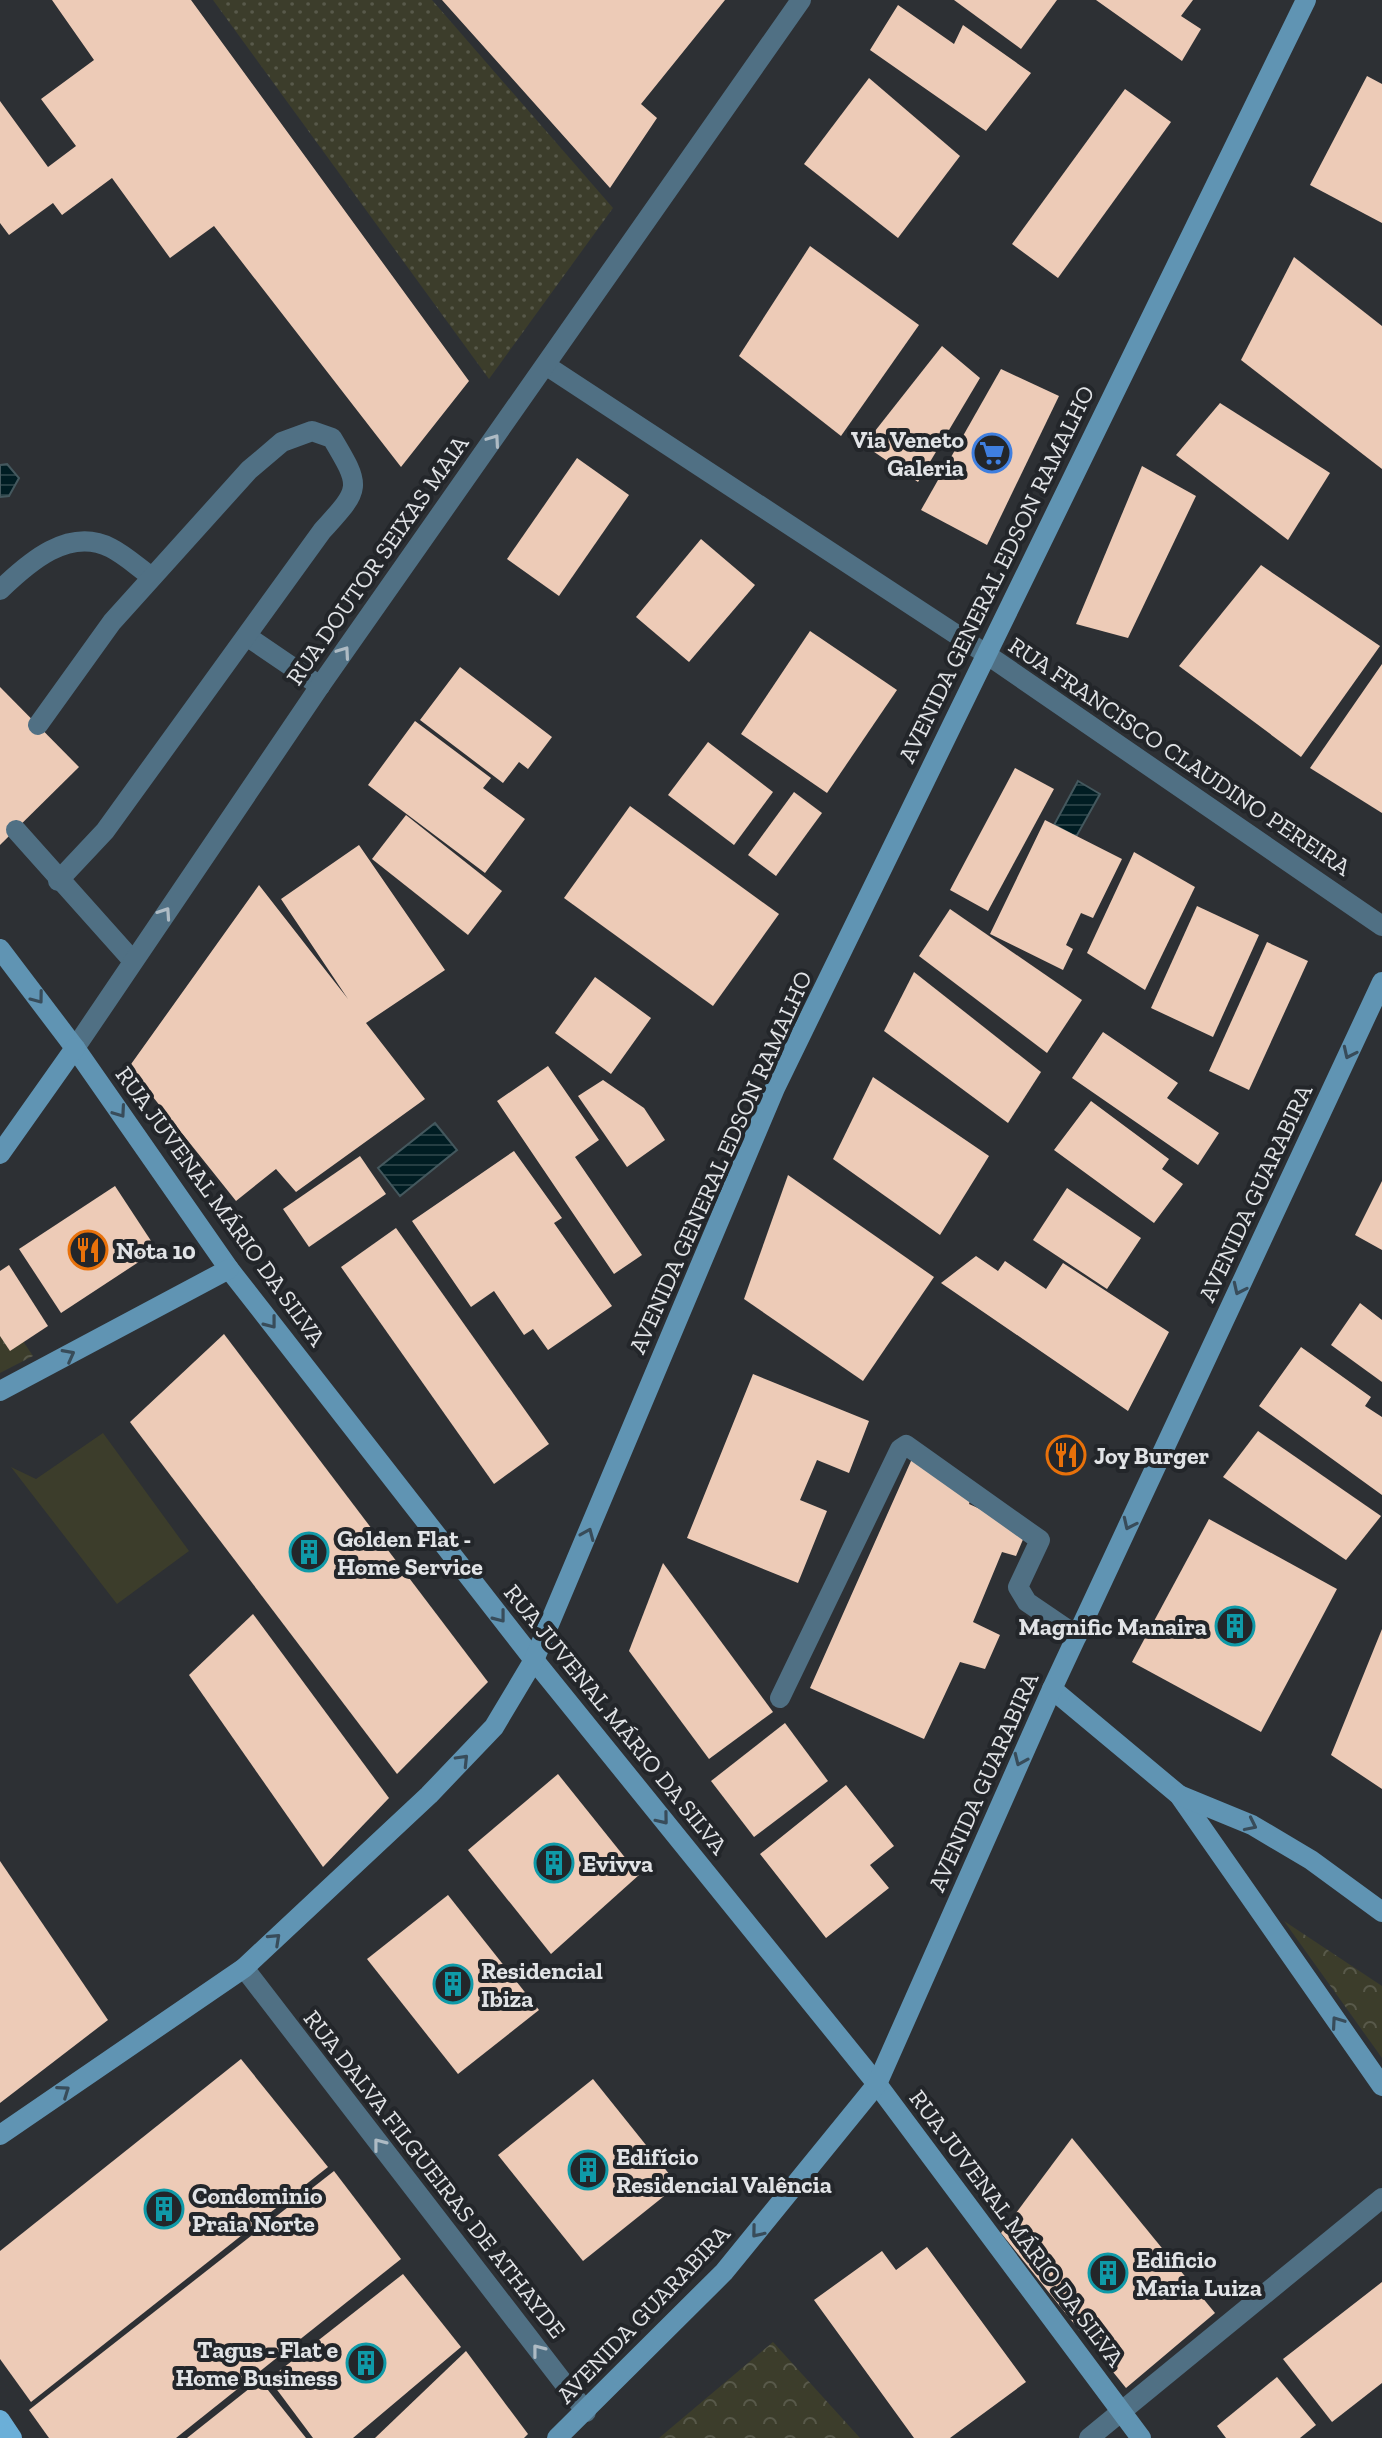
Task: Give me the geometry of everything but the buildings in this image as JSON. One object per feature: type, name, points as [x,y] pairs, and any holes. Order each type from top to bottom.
[{"type":"main road","name":"AVENIDA GENERAL EDSON RAMALHO","points":[[0,2135],[244,1968],[429,1795],[494,1727],[534,1660],[775,1088],[1306,0]]},
{"type":"main road","name":"RUA JUVENAL MÁRIO DA SILVA","points":[[0,949],[75,1048],[229,1269],[534,1660],[877,2084],[1141,2438]]},
{"type":"main road","name":"AVENIDA GUARABIRA","points":[[557,2438],[724,2272],[877,2084],[1052,1689],[1382,982]]},
{"type":"main road","name":"RUA DOUTOR SEIXAS MAIA","points":[[0,1154],[75,1048]]},
{"type":"main road","points":[[0,1391],[229,1269]]},
{"type":"main road","points":[[1052,1689],[1179,1795],[1382,2086]]},
{"type":"main road","points":[[1179,1795],[1252,1825],[1311,1860],[1382,1912]]},
{"type":"main road","points":[[0,2420],[12,2438]]},
{"type":"street","name":"RUA DOUTOR SEIXAS MAIA","points":[[75,1048],[320,686],[801,0]]},
{"type":"street","name":"RUA FRANCISCO CLAUDINO PEREIRA","points":[[547,366],[986,654],[1382,926]]},
{"type":"street","points":[[38,725],[112,622],[249,470],[282,442],[312,431],[332,438],[355,475],[354,489],[105,831],[58,881]]},
{"type":"street","points":[[0,590],[37,557],[68,542],[88,541],[110,547],[152,577]]},
{"type":"street","points":[[248,637],[320,686]]},
{"type":"street","points":[[16,830],[58,881],[133,961]]},
{"type":"street","points":[[780,1698],[900,1449],[906,1445],[1040,1540],[1018,1587],[1027,1602],[1077,1636]]},
{"type":"street","name":"RUA DALVA FILGUEIRAS DE ATHAYDE","points":[[244,1968],[586,2412]]},
{"type":"street","points":[[1089,2438],[1382,2198]]},
{"type":"green space","points":[[213,0],[432,0],[613,208],[489,379]]},
{"type":"green space","points":[[0,1307],[33,1356],[0,1373]]},
{"type":"green space","points":[[103,1433],[189,1551],[117,1604],[11,1467],[36,1479]]},
{"type":"green space","points":[[1284,1921],[1382,1986],[1382,2058]]},
{"type":"green space","points":[[773,2342],[860,2438],[659,2438]]},
{"type":"water","points":[[7,464],[19,478],[9,496],[0,497],[0,465]]},
{"type":"water","points":[[1078,781],[1100,794],[1076,837],[1054,825]]},
{"type":"water","points":[[435,1123],[457,1150],[400,1196],[378,1168]]},
{"type":"place","name":"Via Veneto Galeria","points":[[992,453]]},
{"type":"place","name":"Nota 10","points":[[88,1250]]},
{"type":"place","name":"Joy Burger","points":[[1066,1455]]},
{"type":"place","name":"Golden Flat - Home Service","points":[[309,1552]]},
{"type":"place","name":"Magnific Manaira","points":[[1235,1626]]},
{"type":"place","name":"Evivva","points":[[554,1863]]},
{"type":"place","name":"Residencial Ibiza","points":[[453,1984]]},
{"type":"place","name":"Edifício Residencial Valência","points":[[588,2170]]},
{"type":"place","name":"Condominio Praia Norte","points":[[164,2209]]},
{"type":"place","name":"Edificio Maria Luiza","points":[[1108,2273]]},
{"type":"place","name":"Tagus - Flat e Home Business","points":[[366,2363]]}]
